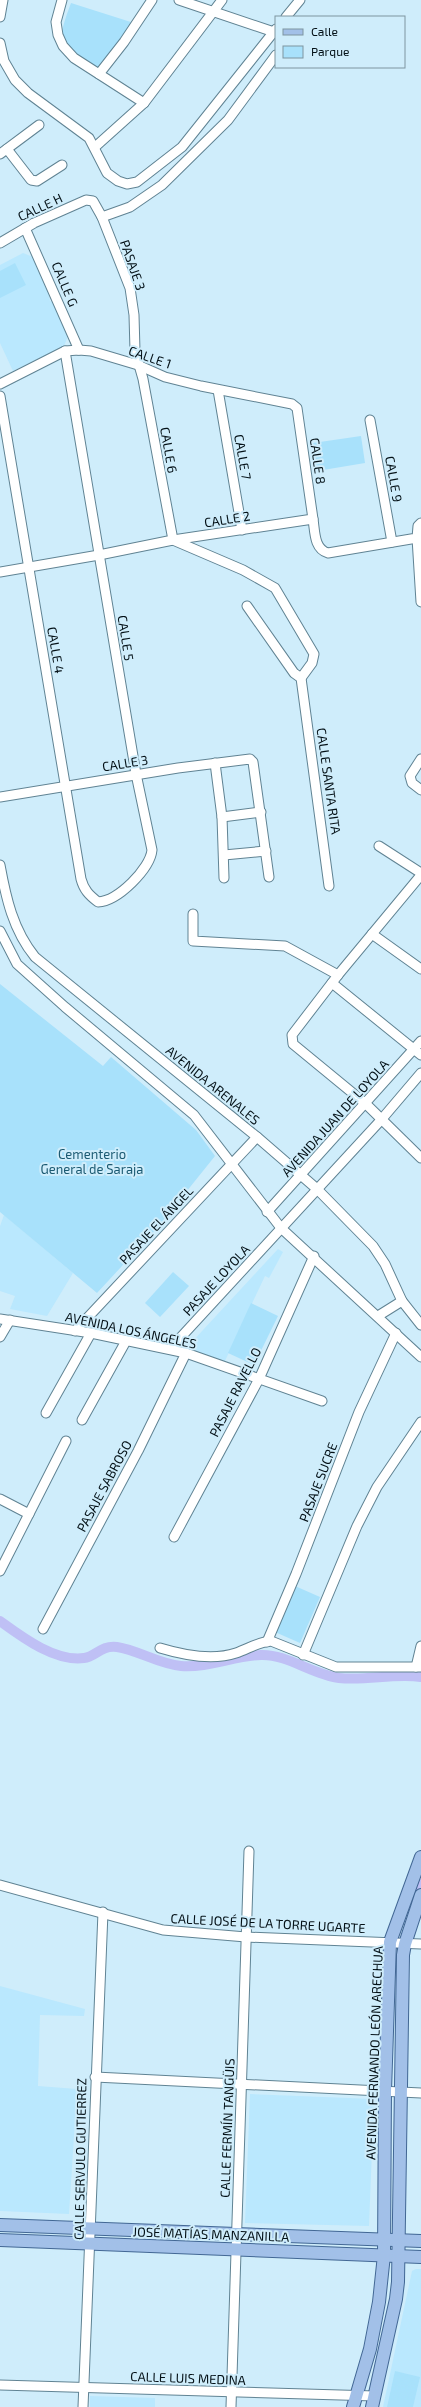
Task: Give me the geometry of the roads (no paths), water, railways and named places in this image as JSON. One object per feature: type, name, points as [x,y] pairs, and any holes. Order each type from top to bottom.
[{"type":"main road","name":"AVENIDA FERNANDO LEÓN ARECHUA","points":[[355,2401],[370,2349],[379,2302],[384,2255],[385,2091],[390,1942],[421,1857]]},
{"type":"main road","name":"AVENIDA FERNANDO LEÓN ARECHUA","points":[[373,2402],[396,2299],[400,2092],[405,1944],[421,1895]]},
{"type":"main road","name":"JOSÉ MATÍAS MANZANILLA","points":[[0,2225],[421,2241]]},
{"type":"main road","name":"JOSÉ MATÍAS MANZANILLA","points":[[0,2240],[421,2257]]},
{"type":"street","points":[[0,17],[3,0]]},
{"type":"street","points":[[62,0],[56,22],[58,35],[63,46],[74,58],[144,103]]},
{"type":"street","points":[[99,74],[124,42],[152,0]]},
{"type":"street","points":[[0,43],[4,61],[9,71],[28,93],[75,126],[95,147],[107,173],[118,181],[127,184],[137,182],[182,147],[275,31],[179,0]]},
{"type":"street","points":[[95,147],[144,103],[222,0]]},
{"type":"street","points":[[287,16],[300,0]]},
{"type":"street","points":[[102,217],[133,205],[162,185],[228,120],[275,56]]},
{"type":"street","points":[[39,125],[4,152],[31,180],[37,181],[62,165]]},
{"type":"street","name":"CALLE H","points":[[1,239],[86,200],[93,201]]},
{"type":"street","name":"PASAJE 3","points":[[93,201],[102,217],[130,288],[134,316],[135,351],[138,365]]},
{"type":"street","name":"CALLE G","points":[[25,228],[79,350]]},
{"type":"street","name":"CALLE 1","points":[[0,384],[64,351],[79,350],[91,351],[138,365],[165,377],[218,390],[287,402],[297,408]]},
{"type":"street","name":"CALLE 5","points":[[64,351],[100,555],[136,774],[152,850],[151,859],[146,867],[113,898],[98,902]]},
{"type":"street","name":"CALLE 6","points":[[138,365],[143,379],[173,540]]},
{"type":"street","name":"CALLE 7","points":[[218,390],[242,530]]},
{"type":"street","name":"CALLE 4","points":[[0,396],[66,786],[80,879],[84,889],[98,902]]},
{"type":"street","name":"CALLE 8","points":[[297,408],[313,519]]},
{"type":"street","name":"CALLE 9","points":[[370,420],[392,542]]},
{"type":"street","points":[[313,519],[318,547],[322,551],[328,553],[417,538]]},
{"type":"street","name":"CALLE 2","points":[[0,572],[100,555],[173,540],[313,519]]},
{"type":"street","points":[[421,523],[418,526],[417,538],[421,602]]},
{"type":"street","points":[[173,540],[243,570],[275,588],[314,654],[312,663],[301,678],[294,673],[247,606]]},
{"type":"street","name":"CALLE SANTA RITA","points":[[301,678],[329,886]]},
{"type":"street","name":"CALLE 3","points":[[0,797],[136,774],[246,758],[253,762],[261,812]]},
{"type":"street","points":[[421,759],[410,776],[412,782],[421,790]]},
{"type":"street","points":[[215,763],[222,816],[224,878]]},
{"type":"street","points":[[222,816],[261,812],[269,877]]},
{"type":"street","points":[[379,846],[421,874],[338,974],[292,1035],[291,1039],[293,1044],[366,1104],[421,1158]]},
{"type":"street","points":[[224,855],[266,851]]},
{"type":"street","name":"AVENIDA ARENALES","points":[[0,864],[8,903],[20,937],[36,957],[257,1137],[317,1189],[329,1204],[358,1229],[381,1255],[402,1301],[421,1325]]},
{"type":"street","points":[[193,914],[193,941],[285,946],[338,974]]},
{"type":"street","points":[[0,932],[17,964],[65,1007],[194,1115],[232,1163],[267,1212],[282,1228],[314,1256],[421,1357]]},
{"type":"street","points":[[372,934],[421,969]]},
{"type":"street","points":[[332,983],[421,1055]]},
{"type":"street","name":"AVENIDA JUAN DE LOYOLA","points":[[267,1212],[366,1104],[421,1040]]},
{"type":"street","points":[[282,1228],[381,1120],[421,1073]]},
{"type":"street","name":"PASAJE EL ÁNGEL","points":[[75,1331],[257,1137]]},
{"type":"street","name":"PASAJE LOYOLA","points":[[170,1350],[282,1228]]},
{"type":"street","name":"PASAJE RAVELLO","points":[[174,1537],[258,1379],[314,1256]]},
{"type":"street","points":[[378,1316],[402,1301]]},
{"type":"street","name":"AVENIDA LOS ÁNGELES","points":[[0,1319],[91,1333],[186,1353],[322,1401]]},
{"type":"street","points":[[0,1337],[10,1320]]},
{"type":"street","points":[[46,1413],[91,1333]]},
{"type":"street","name":"PASAJE SUCRE","points":[[267,1642],[296,1574],[359,1412],[396,1333]]},
{"type":"street","points":[[82,1420],[126,1341]]},
{"type":"street","name":"PASAJE SABROSO","points":[[43,1629],[138,1451],[186,1353]]},
{"type":"street","points":[[303,1655],[357,1526],[377,1487],[421,1422]]},
{"type":"street","points":[[0,1571],[66,1441]]},
{"type":"street","points":[[0,1499],[29,1514]]},
{"type":"street","points":[[160,1648],[194,1655],[218,1657],[235,1654],[267,1642],[283,1645],[303,1655],[343,1668],[418,1667],[421,1646]]},
{"type":"street","name":"CALLE FERMÍN TANGÜIS","points":[[231,2407],[249,1851]]},
{"type":"street","name":"CALLE JOSÉ DE LA TORRE UGARTE","points":[[0,1884],[163,1930],[246,1937],[421,1944]]},
{"type":"street","name":"CALLE SERVULO GUTIERREZ","points":[[83,2407],[92,2229],[95,2077],[103,1912]]},
{"type":"street","points":[[95,2077],[421,2093]]},
{"type":"street","name":"CALLE LUIS MEDINA","points":[[0,2385],[231,2392],[373,2402]]},
{"type":"waterway","points":[[0,1621],[39,1647],[62,1656],[73,1658],[84,1658],[92,1656],[102,1649],[117,1647],[133,1651],[164,1663],[181,1666],[211,1664],[241,1657],[261,1655],[280,1658],[320,1673],[339,1678],[360,1679],[401,1676],[421,1677]]},
{"type":"waterway","points":[[415,1901],[421,1884]]},
{"type":"park label","name":"Cementerio General de Saraja","points":[[92,1162]]}]
